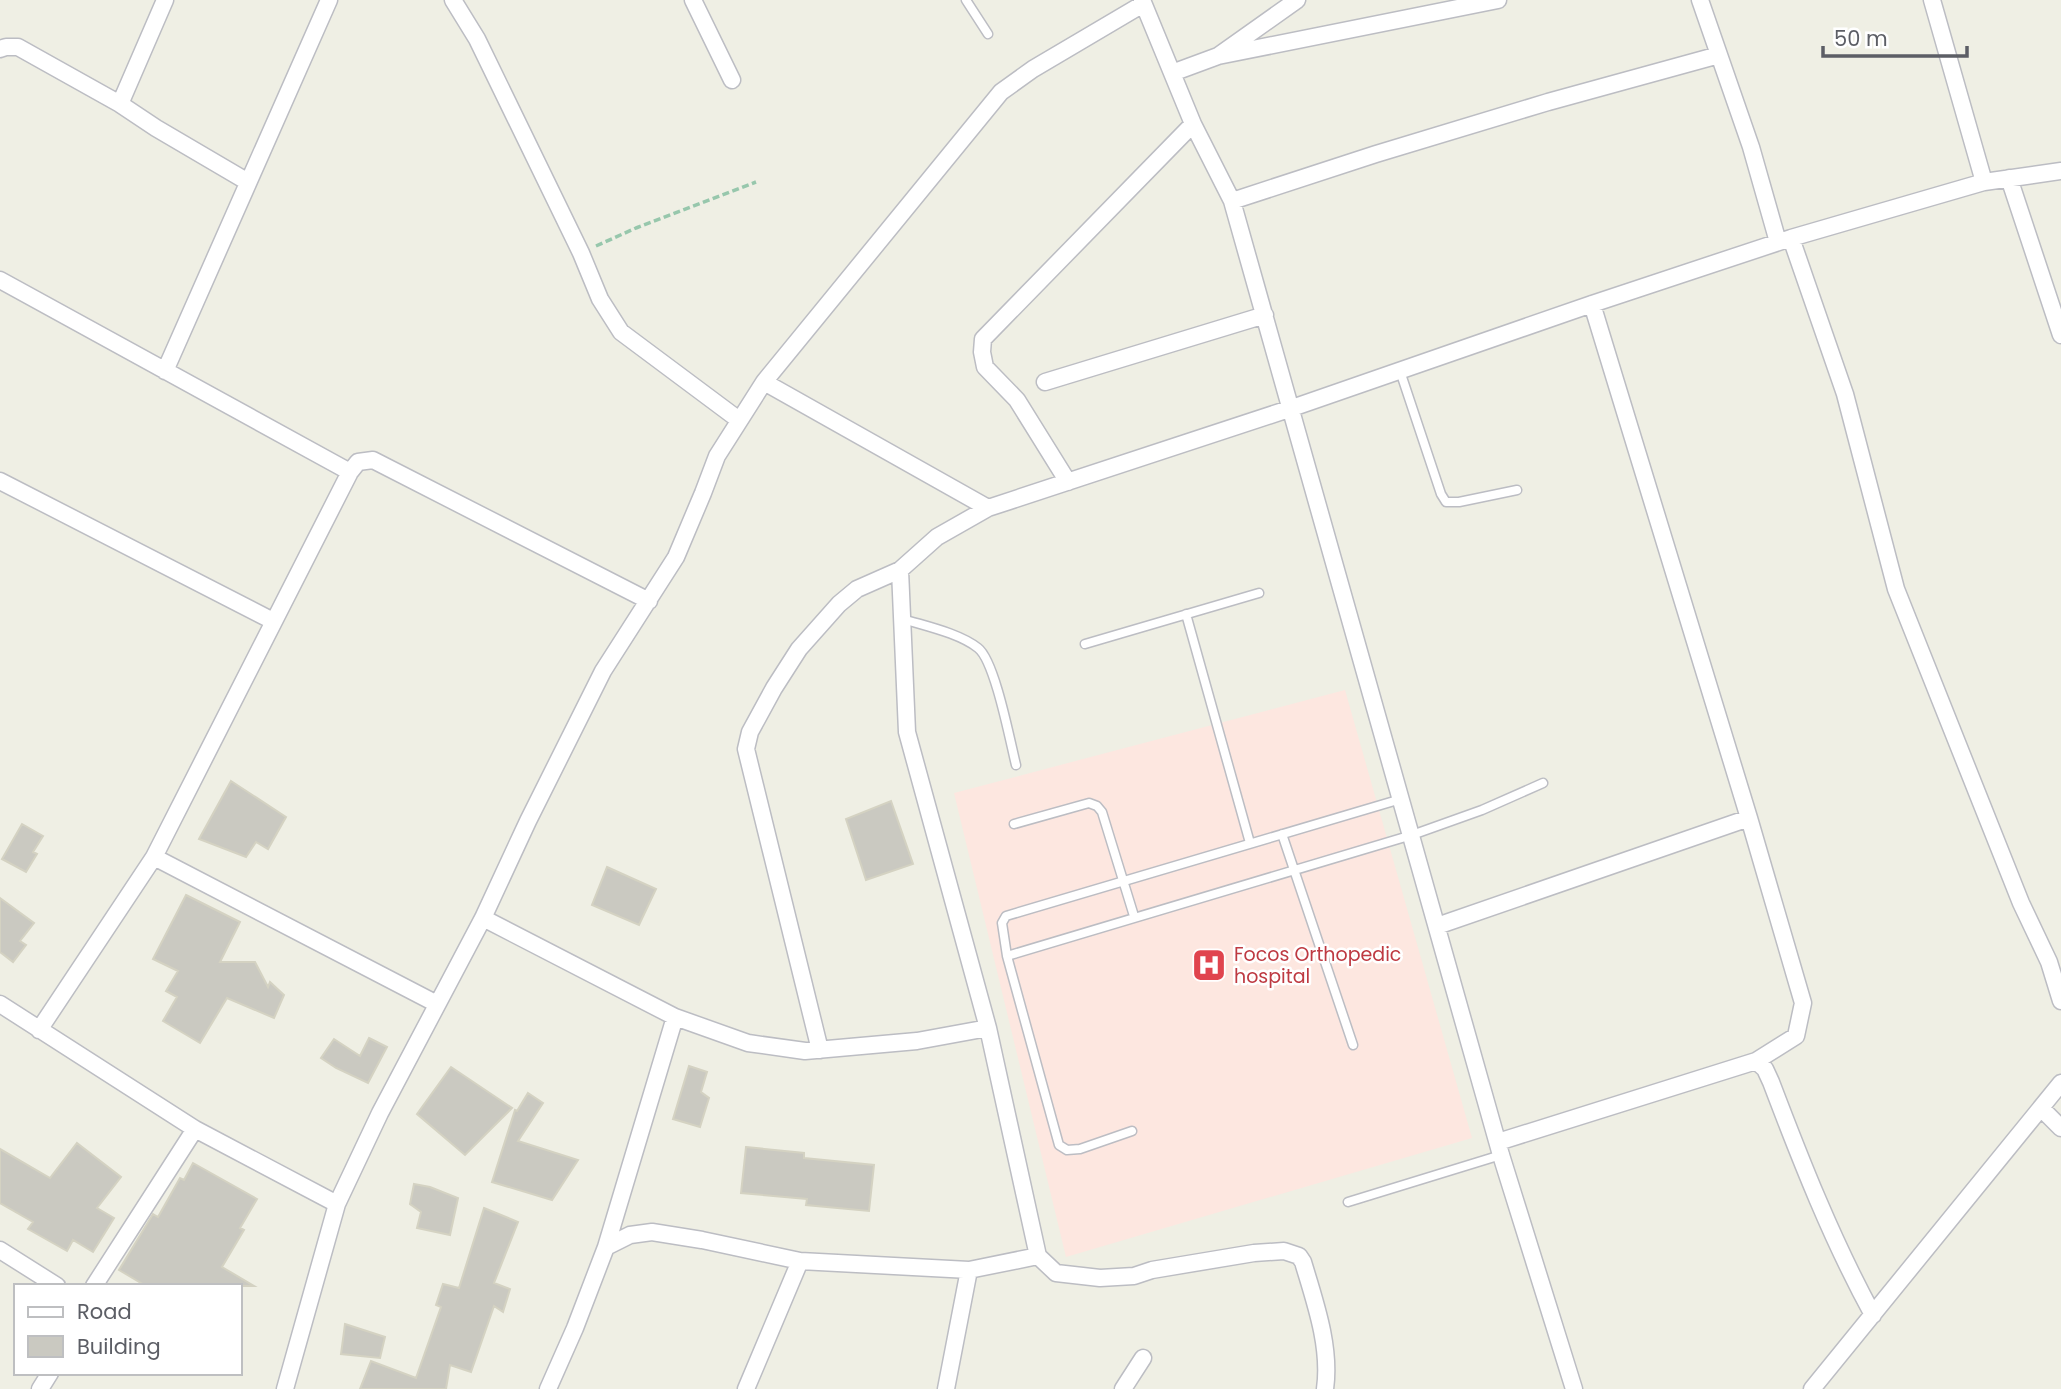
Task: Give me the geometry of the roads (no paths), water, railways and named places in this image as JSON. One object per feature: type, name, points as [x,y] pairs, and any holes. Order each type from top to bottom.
[{"type":"street","points":[[120,104],[165,0]]},
{"type":"street","points":[[166,371],[329,0]]},
{"type":"street","points":[[453,0],[477,39],[581,253],[600,299],[621,332],[739,420]]},
{"type":"street","points":[[692,0],[732,80]]},
{"type":"street","points":[[1218,56],[1297,0]]},
{"type":"street","points":[[1700,0],[1784,240],[1845,394],[1896,589],[2021,903],[2055,958],[2061,1001]]},
{"type":"street","points":[[1172,73],[1218,56],[1498,1]]},
{"type":"street","points":[[1935,1],[1984,182]]},
{"type":"street","points":[[285,1389],[337,1204],[380,1113],[484,918],[528,821],[603,670],[676,558],[717,456],[739,420],[764,382],[1001,92],[1033,69],[1143,2],[1193,124],[1232,201],[1500,1149],[1574,1389]]},
{"type":"street","points":[[0,49],[18,47],[120,104],[248,182]]},
{"type":"street","points":[[1232,201],[1376,153],[1719,55]]},
{"type":"street","points":[[1068,482],[1017,400],[985,367],[982,352],[984,339],[1193,124]]},
{"type":"street","points":[[820,1050],[747,749],[750,732],[799,649],[839,604],[857,589],[900,570],[937,537],[988,508],[1292,408],[1784,240],[1984,182],[2061,171]]},
{"type":"street","points":[[2009,178],[2061,335]]},
{"type":"street","points":[[0,280],[350,472]]},
{"type":"street","points":[[1500,1149],[1756,1061],[1796,1036],[1803,1003],[1592,304]]},
{"type":"street","points":[[1045,382],[1265,316]]},
{"type":"street","points":[[764,382],[988,508]]},
{"type":"street","points":[[38,1030],[154,856],[350,472],[358,462],[373,460],[649,601]]},
{"type":"street","points":[[0,481],[273,621]]},
{"type":"street","points":[[900,570],[907,733],[988,1028],[1038,1256],[1056,1273],[1100,1278],[1134,1276],[1152,1270],[1254,1253],[1284,1251],[1298,1256],[1303,1262],[1319,1319],[1327,1364],[1325,1389]]},
{"type":"street","points":[[1437,926],[1749,818]]},
{"type":"street","points":[[154,856],[437,1004]]},
{"type":"street","points":[[484,918],[675,1017],[748,1043],[805,1051],[917,1041],[988,1028]]},
{"type":"street","points":[[0,1004],[195,1129],[337,1204]]},
{"type":"street","points":[[548,1389],[606,1247],[675,1017]]},
{"type":"street","points":[[1756,1061],[1765,1069],[1771,1082],[1826,1222],[1873,1315]]},
{"type":"street","points":[[1812,1389],[2061,1083]]},
{"type":"street","points":[[2041,1108],[2061,1128]]},
{"type":"street","points":[[95,1284],[195,1129]]},
{"type":"street","points":[[606,1247],[630,1235],[652,1232],[800,1261],[969,1270],[1038,1256]]},
{"type":"street","points":[[0,1250],[54,1284]]},
{"type":"street","points":[[746,1389],[800,1261]]},
{"type":"street","points":[[946,1389],[969,1270]]},
{"type":"street","points":[[1123,1389],[1143,1358]]},
{"type":"lane","points":[[965,0],[988,34]]},
{"type":"lane","points":[[1400,371],[1446,502],[1459,502],[1517,490]]},
{"type":"lane","points":[[1085,644],[1259,593]]},
{"type":"lane","points":[[1186,614],[1250,843]]},
{"type":"lane","points":[[903,618],[967,641],[981,650],[990,668],[1016,765]]},
{"type":"lane","points":[[1007,956],[1412,835],[1482,810],[1543,783]]},
{"type":"lane","points":[[1132,1131],[1080,1149],[1067,1150],[1059,1145],[1007,956],[1002,923],[1006,916],[1401,799]]},
{"type":"lane","points":[[1014,824],[1089,803],[1097,806],[1102,812],[1134,916]]},
{"type":"lane","points":[[1282,834],[1353,1045]]},
{"type":"lane","points":[[1348,1202],[1500,1149]]},
{"type":"place","name":"Focos Orthopedic hospital","points":[[1209,965]]}]
